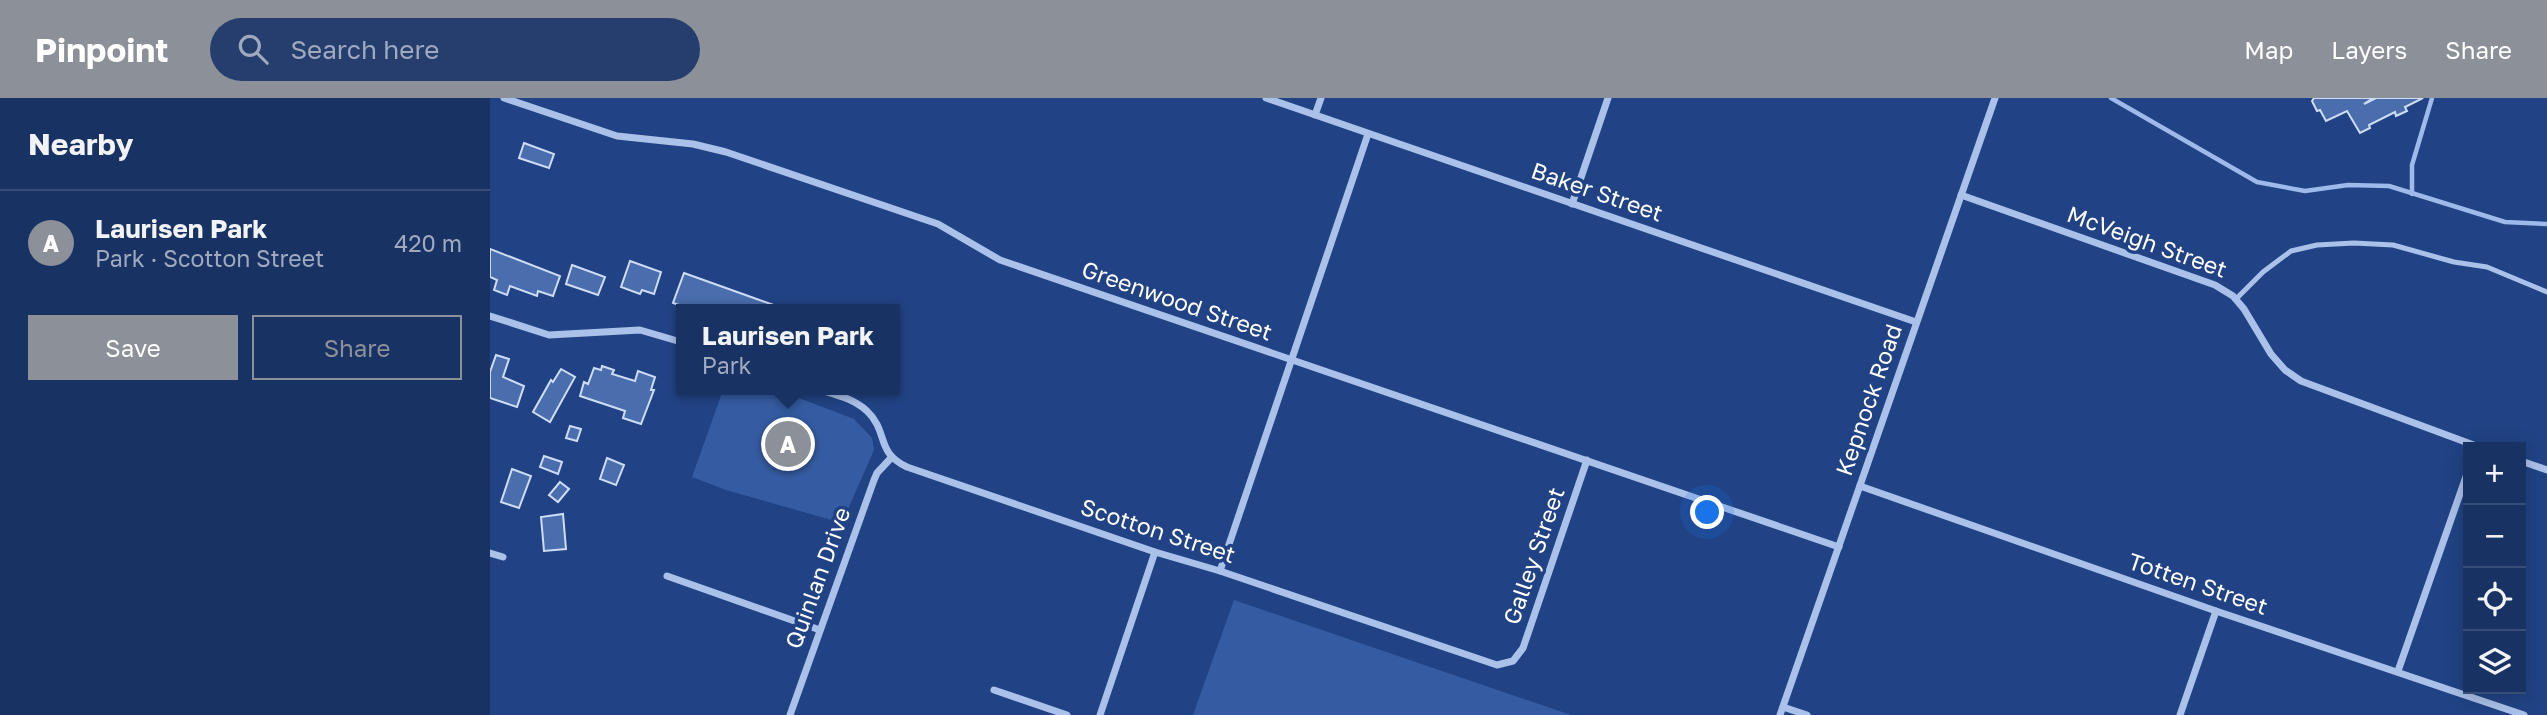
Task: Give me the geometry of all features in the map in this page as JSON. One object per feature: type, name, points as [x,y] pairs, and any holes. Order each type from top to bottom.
[{"type":"street","name":"Greenwood Street","points":[[504,98],[617,136],[693,144],[726,152],[938,224],[1000,260],[1839,547]]},
{"type":"street","name":"Baker Street","points":[[1266,98],[1916,322]]},
{"type":"street","points":[[1315,115],[1321,98]]},
{"type":"street","points":[[1572,204],[1608,98]]},
{"type":"street","name":"Kepnock Road","points":[[1782,711],[1995,98]]},
{"type":"street","points":[[1220,571],[1368,134]]},
{"type":"street","name":"McVeigh Street","points":[[1961,195],[2215,285],[2236,299],[2271,354],[2285,370],[2301,381],[2465,442]]},
{"type":"street","points":[[490,316],[549,335],[640,330],[676,341]]},
{"type":"street","points":[[837,395],[868,412],[875,421],[891,458]]},
{"type":"street","name":"Scotton Street","points":[[891,458],[907,467],[1489,663],[1505,665],[1513,661]]},
{"type":"street","name":"Quinlan Drive","points":[[790,715],[877,473],[891,458]]},
{"type":"street","name":"Galley Street","points":[[1513,661],[1523,648],[1587,460]]},
{"type":"street","points":[[2526,463],[2547,470]]},
{"type":"street","points":[[2398,671],[2463,485]]},
{"type":"street","name":"Totten Street","points":[[1860,486],[2216,611],[2524,715]]},
{"type":"street","points":[[1100,715],[1156,552]]},
{"type":"street","points":[[490,553],[503,557]]},
{"type":"street","points":[[667,576],[820,630]]},
{"type":"street","points":[[2180,715],[2216,611]]},
{"type":"street","points":[[994,690],[1067,715]]},
{"type":"street","points":[[1782,711],[1807,715]]},
{"type":"lane","points":[[2236,299],[2263,272],[2291,251],[2317,245],[2354,243],[2393,245],[2487,267],[2547,292]]},
{"type":"shaded area","points":[[721,395],[791,395],[854,419],[872,438],[874,450],[842,523],[726,490],[692,477]]},
{"type":"shaded area","points":[[1234,600],[1571,715],[1193,715]]},
{"type":"building","points":[[2314,98],[2373,98],[2364,104],[2376,98],[2423,98],[2405,107],[2407,111],[2396,116],[2395,112],[2369,125],[2370,128],[2360,133],[2347,111],[2326,121],[2320,110],[2317,111],[2312,101]]},
{"type":"building","points":[[524,143],[554,154],[549,168],[519,158]]},
{"type":"building","points":[[490,249],[560,276],[553,296],[538,291],[537,296],[510,286],[507,295],[494,290],[497,280],[490,277]]},
{"type":"building","points":[[630,261],[661,272],[654,294],[642,290],[640,294],[621,287]]},
{"type":"building","points":[[572,265],[605,277],[598,295],[566,284]]},
{"type":"building","points":[[684,273],[771,304],[676,304],[673,303]]},
{"type":"building","points":[[496,355],[509,359],[503,377],[524,386],[517,407],[490,398],[490,372]]},
{"type":"building","points":[[602,366],[614,370],[612,374],[635,381],[638,371],[655,377],[651,390],[654,390],[641,424],[623,418],[625,411],[580,396],[584,382],[588,384],[594,368],[601,370]]},
{"type":"building","points":[[561,369],[575,377],[550,422],[533,412],[551,380],[553,382]]},
{"type":"building","points":[[570,426],[581,429],[577,441],[566,438]]},
{"type":"building","points":[[544,456],[562,462],[558,474],[540,467]]},
{"type":"building","points":[[607,458],[624,465],[616,485],[600,479]]},
{"type":"building","points":[[512,469],[531,476],[519,508],[501,502]]},
{"type":"building","points":[[560,482],[569,489],[558,502],[549,495]]},
{"type":"building","points":[[563,514],[566,549],[544,551],[541,517]]},
{"type":"waterway","points":[[2111,98],[2257,182],[2305,191],[2348,185],[2389,186],[2505,222],[2547,224]]},
{"type":"waterway","points":[[2412,194],[2412,165],[2432,98]]},
{"type":"place","name":"Laurisen Park","points":[[788,444]]}]
